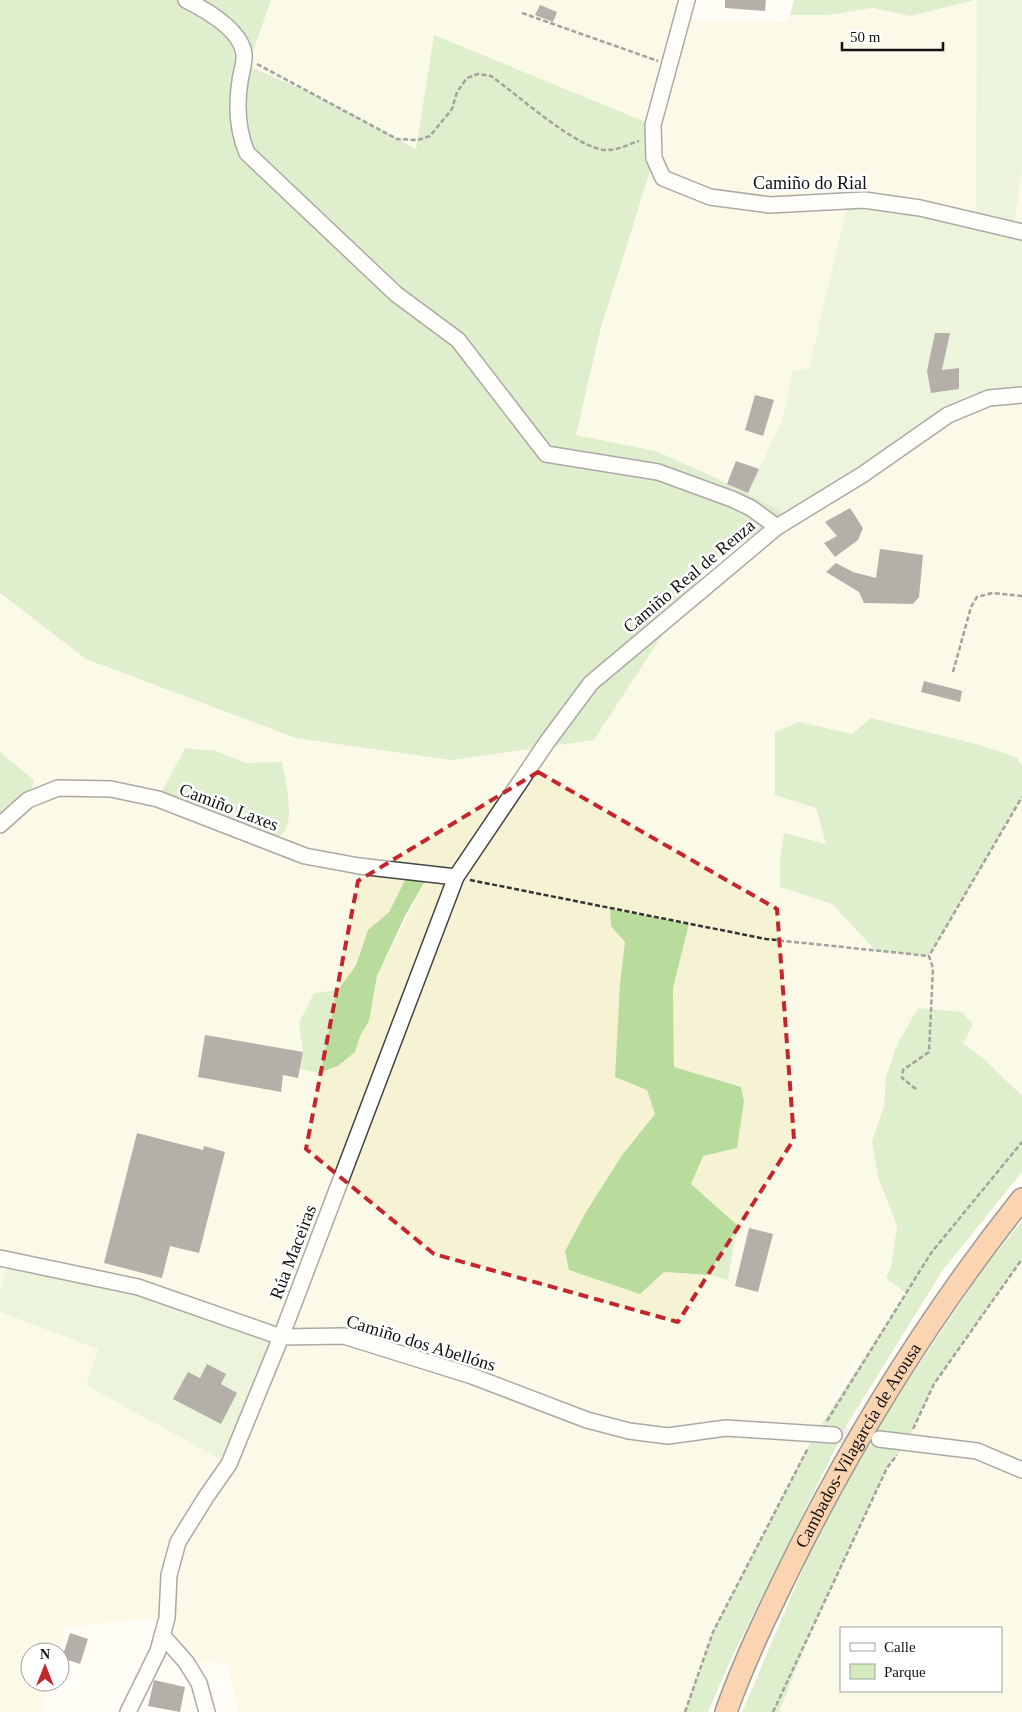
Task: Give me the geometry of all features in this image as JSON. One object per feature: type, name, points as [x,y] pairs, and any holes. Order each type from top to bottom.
[{"type":"highway","name":"Cambados-Vilagarcía de Arousa","points":[[726,1712],[776,1595],[807,1533],[875,1410],[918,1340],[1022,1199]]},
{"type":"street","points":[[186,0],[227,27],[240,42],[244,55],[237,118],[241,138],[247,153],[396,294],[458,340],[546,454],[658,472],[732,499],[751,508],[777,527]]},
{"type":"street","name":"Camiño do Rial","points":[[687,0],[653,125],[654,158],[663,178],[710,197],[770,205],[864,200],[920,208],[1022,232]]},
{"type":"street","name":"Camiño Real de Renza","points":[[456,877],[547,742],[591,683],[777,527],[862,474],[948,415],[989,398],[1022,395]]},
{"type":"street","name":"Camiño Laxes","points":[[0,825],[28,800],[58,788],[111,789],[158,799],[222,826],[305,856],[359,866],[456,877]]},
{"type":"street","name":"Rúa Maceiras","points":[[128,1712],[158,1651],[167,1618],[169,1575],[178,1542],[229,1464],[281,1337],[456,877]]},
{"type":"street","name":"Camiño dos Abellóns","points":[[0,1258],[138,1286],[281,1337],[344,1336],[472,1376],[587,1420],[629,1430],[668,1436],[698,1430],[726,1428],[834,1435]]},
{"type":"street","points":[[879,1439],[976,1451],[1022,1470]]},
{"type":"street","points":[[162,1635],[186,1662],[199,1683],[207,1712]]},
{"type":"path","points":[[522,13],[668,65]]},
{"type":"path","points":[[244,55],[260,66],[397,139],[418,140],[430,136],[452,109],[457,92],[467,78],[478,74],[491,76],[573,136],[600,150],[618,150],[654,135]]},
{"type":"path","points":[[953,672],[971,607],[977,598],[992,593],[1022,596]]},
{"type":"path","points":[[916,1089],[902,1078],[902,1070],[929,1052],[933,968],[929,956],[1022,797]]},
{"type":"path","points":[[456,877],[766,939],[929,956]]},
{"type":"path","points":[[685,1712],[713,1632],[815,1434],[826,1421],[931,1253],[1022,1142]]},
{"type":"path","points":[[773,1712],[887,1468],[906,1443],[934,1384],[1022,1259]]},
{"type":"highlighted area","points":[[538,772],[777,909],[794,1139],[678,1322],[434,1254],[306,1149],[358,881]]},
{"type":"shaded area","points":[[271,0],[688,0],[687,21],[787,22],[790,15],[829,15],[873,8],[910,16],[977,0],[977,221],[847,206],[809,368],[790,379],[782,421],[748,493],[656,451],[576,435],[653,125],[434,36],[416,149],[313,94],[248,66]]},
{"type":"shaded area","points":[[1022,169],[1022,232],[1013,229]]},
{"type":"shaded area","points":[[1022,397],[1022,766],[1016,757],[852,734],[775,795],[816,808],[826,845],[780,887],[832,904],[875,950],[929,956],[1022,797],[1022,1096],[984,1059],[963,1043],[886,1077],[884,1106],[872,1141],[878,1177],[897,1226],[891,1267],[886,1277],[907,1293],[863,1363],[855,1361],[815,1434],[713,1632],[685,1712],[238,1712],[228,1663],[186,1662],[151,1618],[66,1627],[62,1642],[20,1642],[20,1692],[46,1692],[40,1711],[46,1712],[0,1712],[0,1312],[98,1349],[281,1337],[0,1291],[0,832],[34,780],[0,752],[0,593],[86,659],[594,740],[660,638],[710,585],[949,417]],"holes":[[[185,748],[216,751],[246,763]],[[409,872],[429,874],[377,976],[373,999],[357,1044],[303,1052],[314,993],[338,990],[356,964],[368,930],[389,912]],[[611,909],[689,924],[673,988],[674,1067],[691,1184],[737,1225],[728,1280],[710,1275],[664,1272],[565,1251],[586,1212],[622,1155],[655,1114],[647,1090],[625,942]]]},
{"type":"shaded area","points":[[1022,1259],[1022,1712],[779,1712],[812,1629],[887,1468],[906,1443],[934,1384]]},
{"type":"green space","points":[[0,0],[271,0],[248,66],[313,94],[416,149],[434,35],[653,125],[654,158],[601,328],[576,435],[656,451],[742,490],[786,514],[706,568],[594,740],[451,760],[296,738],[86,659],[0,593]]},
{"type":"green space","points":[[794,0],[975,0],[910,16],[873,8],[829,15],[790,15]]},
{"type":"green space","points":[[977,0],[1022,0],[1022,169],[1013,230],[1022,232],[1022,394],[989,395],[786,514],[748,493],[782,421],[793,371],[809,368],[847,206],[840,201],[976,221]]},
{"type":"green space","points":[[871,718],[980,745],[1016,757],[1022,766],[1022,797],[929,956],[875,950],[832,904],[780,887],[780,858],[784,833],[826,844],[816,808],[775,795],[775,732],[799,722],[852,734]]},
{"type":"green space","points":[[185,748],[216,751],[246,763],[282,762],[289,809],[289,818],[284,832],[268,842],[158,799]]},
{"type":"green space","points":[[0,752],[34,780],[28,800],[0,832]]},
{"type":"green space","points":[[409,872],[429,874],[405,916],[377,976],[369,1021],[360,1036],[355,1052],[338,1066],[319,1073],[300,1069],[303,1052],[299,1023],[314,993],[338,990],[356,965],[368,930],[389,912]]},
{"type":"green space","points":[[610,909],[689,924],[673,988],[674,1067],[741,1087],[744,1101],[737,1148],[703,1156],[691,1184],[737,1225],[728,1280],[710,1275],[664,1272],[640,1294],[569,1270],[565,1251],[586,1212],[622,1155],[655,1114],[647,1090],[615,1077],[620,984],[625,942],[611,926]]},
{"type":"green space","points":[[918,1008],[962,1012],[973,1025],[963,1043],[984,1059],[1022,1096],[1022,1172],[943,1270],[848,1423],[733,1655],[708,1712],[685,1712],[713,1632],[815,1434],[906,1293],[886,1278],[891,1267],[897,1226],[878,1177],[872,1141],[884,1106],[886,1077],[897,1045]]},
{"type":"green space","points":[[1022,1221],[1022,1259],[934,1384],[906,1443],[887,1468],[812,1629],[779,1712],[742,1712],[829,1508],[888,1410],[984,1268]]},
{"type":"green space","points":[[9,1260],[138,1287],[281,1337],[229,1464],[86,1385],[98,1349],[0,1312],[0,1291]]},
{"type":"building","points":[[725,0],[766,0],[765,11],[725,8]]},
{"type":"building","points":[[540,5],[557,12],[553,22],[535,15]]},
{"type":"building","points":[[935,333],[950,333],[942,370],[959,368],[959,389],[931,393],[927,371]]},
{"type":"building","points":[[755,395],[774,400],[763,436],[745,430]]},
{"type":"building","points":[[736,461],[759,469],[748,493],[727,484]]},
{"type":"building","points":[[850,508],[863,528],[858,540],[835,557],[824,543],[837,536],[825,522]]},
{"type":"building","points":[[880,549],[923,555],[919,597],[913,604],[864,603],[859,592],[826,572],[836,563],[853,572],[876,578]]},
{"type":"building","points":[[924,681],[962,691],[960,702],[921,692]]},
{"type":"building","points":[[205,1035],[303,1052],[298,1078],[283,1075],[281,1092],[198,1077]]},
{"type":"building","points":[[137,1133],[203,1150],[204,1146],[225,1152],[199,1253],[170,1246],[162,1278],[104,1263]]},
{"type":"building","points":[[749,1228],[773,1234],[758,1292],[735,1286]]},
{"type":"building","points":[[207,1364],[226,1374],[221,1384],[237,1393],[221,1424],[173,1399],[188,1372],[200,1378]]},
{"type":"building","points":[[70,1633],[88,1639],[80,1664],[70,1661],[70,1642],[67,1642]]},
{"type":"building","points":[[154,1680],[185,1687],[180,1712],[148,1706]]},
{"type":"tunnel","points":[[834,1435],[879,1439]]}]
